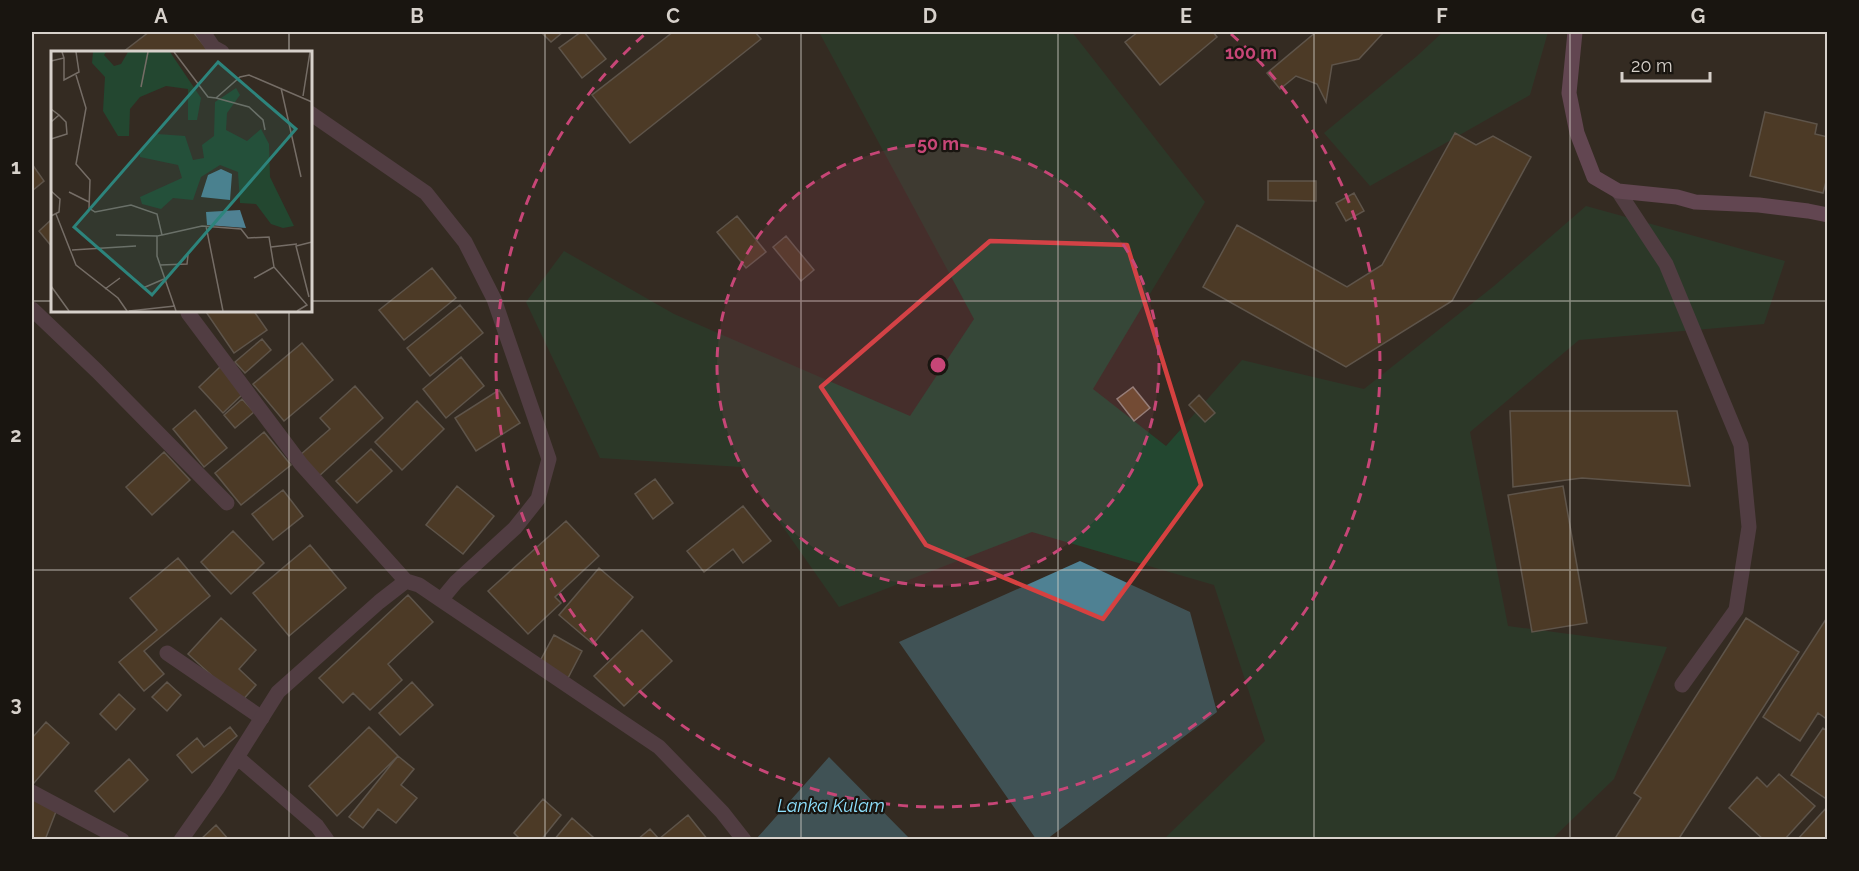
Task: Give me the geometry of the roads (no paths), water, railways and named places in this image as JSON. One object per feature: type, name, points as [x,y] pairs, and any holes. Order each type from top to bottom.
[{"type":"street","points":[[202,32],[213,47],[220,51]]},
{"type":"street","points":[[1575,32],[1569,93],[1577,133],[1594,177],[1618,191],[1677,197],[1695,202],[1759,205],[1827,215]]},
{"type":"street","points":[[312,114],[426,193],[465,242],[494,299],[549,459],[538,499],[515,528],[456,582],[441,600]]},
{"type":"street","points":[[1618,191],[1666,264],[1741,445],[1749,527],[1736,610],[1683,685]]},
{"type":"street","points":[[32,309],[97,371],[227,503]]},
{"type":"street","points":[[188,313],[301,464],[406,581],[419,585],[659,747],[722,812],[741,838]]},
{"type":"street","points":[[181,840],[278,692],[379,602],[406,581]]},
{"type":"street","points":[[167,653],[262,718]]},
{"type":"street","points":[[237,757],[317,826],[327,840]]},
{"type":"street","points":[[32,792],[122,840]]},
{"type":"water","points":[[1080,561],[1190,612],[1217,712],[1047,839],[1036,839],[899,642]]},
{"type":"water","name":"Lanka Kulam","points":[[829,757],[910,839],[757,838]]}]
